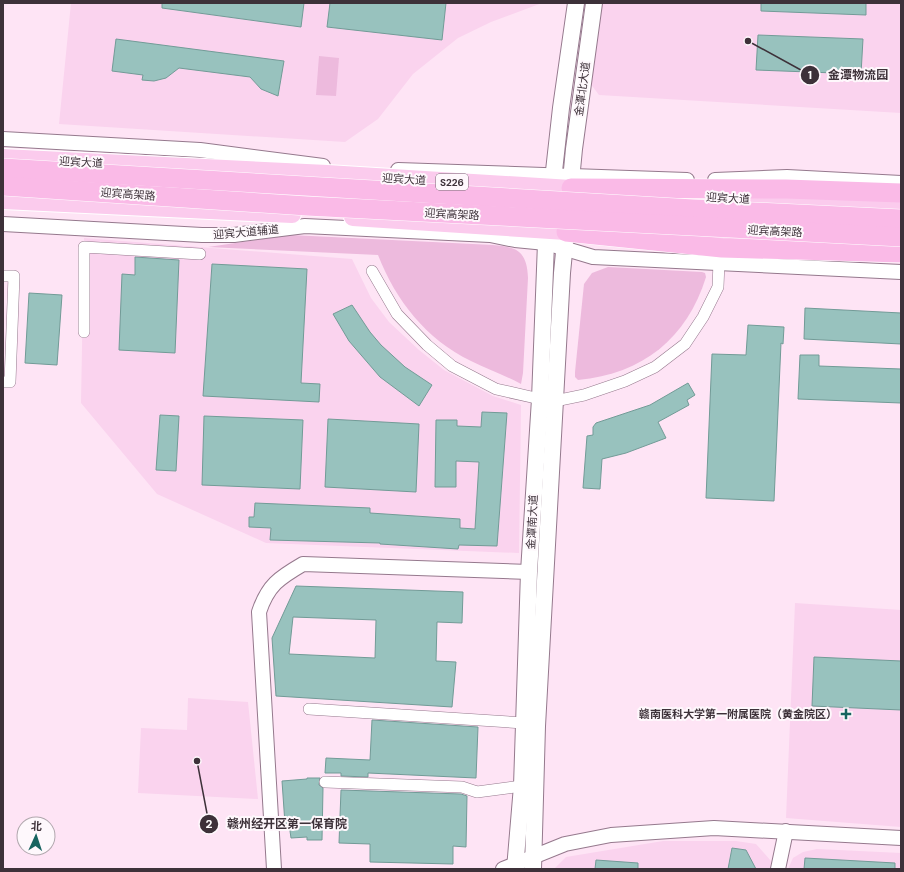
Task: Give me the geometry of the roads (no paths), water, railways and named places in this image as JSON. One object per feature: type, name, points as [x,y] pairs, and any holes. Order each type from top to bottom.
[{"type":"highway","name":"迎宾高架路","points":[[3,168],[693,209],[901,219]]},
{"type":"highway","points":[[562,181],[901,193]]},
{"type":"highway","name":"迎宾高架路","points":[[3,186],[323,207],[901,237]]},
{"type":"highway","points":[[566,240],[720,255],[901,253]]},
{"type":"main road","name":"金潭北大道","points":[[562,181],[561,108],[576,3]]},
{"type":"main road","name":"金潭北大道","points":[[562,181],[594,3]]},
{"type":"main road","name":"迎宾大道","points":[[3,158],[327,174],[562,181],[901,207]]},
{"type":"main road","name":"金潭南大道","points":[[533,863],[547,400],[546,237],[562,181]]},
{"type":"main road","name":"金潭南大道","points":[[511,867],[522,786],[529,572],[566,240],[562,181]]},
{"type":"main road","points":[[3,200],[332,216],[566,240],[901,246]]},
{"type":"street","points":[[3,139],[200,150],[324,167],[466,173],[562,181],[710,180],[787,177],[901,183]]},
{"type":"street","name":"迎宾大道辅道","points":[[3,224],[202,235],[234,235],[304,226],[490,235],[515,240],[546,237]]},
{"type":"street","points":[[84,332],[84,247],[200,254]]},
{"type":"street","points":[[372,271],[397,314],[427,345],[452,366],[496,390],[547,400],[584,394],[625,381],[655,367],[684,344],[703,317],[718,287],[720,255],[901,272]]},
{"type":"street","points":[[3,276],[14,276],[10,382],[3,382]]},
{"type":"street","points":[[274,869],[259,612],[264,596],[280,577],[303,564],[529,572]]},
{"type":"street","points":[[309,710],[524,723]]},
{"type":"street","points":[[325,782],[462,787],[477,792],[522,786]]},
{"type":"street","points":[[511,867],[533,863],[565,844],[611,834],[714,828],[901,838]]},
{"type":"street","points":[[778,869],[786,831]]},
{"type":"place","name":"金潭物流园","points":[[748,41]]},
{"type":"place","name":"赣南医科大学第一附属医院（黄金院区）","points":[[846,714]]},
{"type":"place","name":"赣州经开区第一保育院","points":[[197,761]]}]
